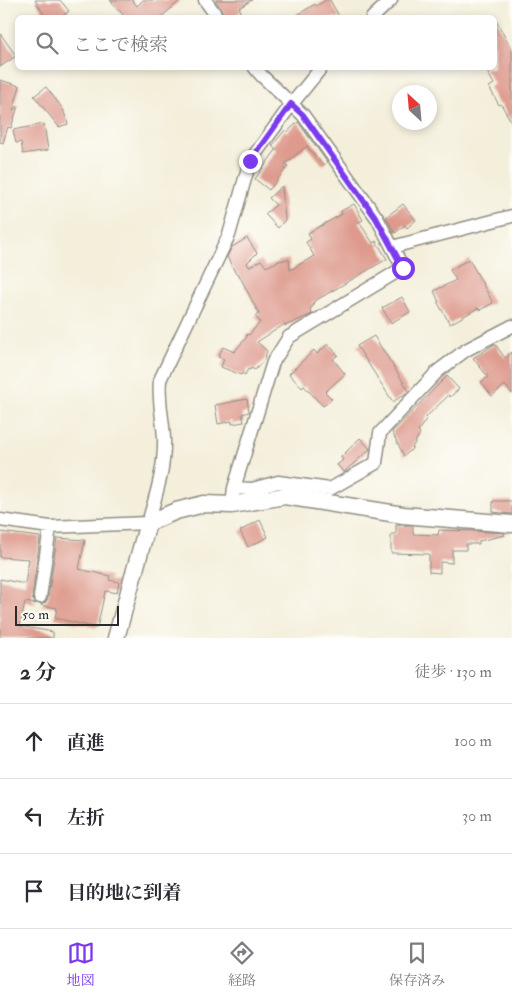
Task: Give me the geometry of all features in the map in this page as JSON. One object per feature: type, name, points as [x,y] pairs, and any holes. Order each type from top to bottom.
[{"type":"street","points":[[204,0],[216,15]]},
{"type":"street","points":[[375,15],[391,0]]},
{"type":"street","points":[[232,505],[234,488],[273,362],[289,337],[403,268],[371,210],[303,115],[258,70]]},
{"type":"street","points":[[116,638],[163,467],[164,438],[158,398],[160,380],[229,234],[250,161],[291,104],[319,70]]},
{"type":"street","points":[[392,247],[512,216]]},
{"type":"street","points":[[234,488],[252,489],[278,482],[330,488],[376,462],[380,433],[438,371],[466,350],[512,326]]},
{"type":"street","points":[[0,520],[50,527],[148,523],[176,511],[204,504],[232,505],[285,496],[403,515],[512,524]]},
{"type":"street","points":[[40,597],[50,527]]},
{"type":"building","points":[[35,0],[60,0],[69,11],[64,15],[44,15]]},
{"type":"building","points":[[110,0],[132,0],[137,6],[143,0],[181,0],[164,15],[123,15]]},
{"type":"building","points":[[216,0],[252,0],[239,8],[241,11],[235,15],[224,15]]},
{"type":"building","points":[[326,0],[330,0],[338,15],[297,15],[315,4],[316,6]]},
{"type":"building","points":[[497,22],[512,50],[512,123],[489,87],[494,84],[486,70],[497,70]]},
{"type":"building","points":[[0,33],[15,57],[0,67]]},
{"type":"building","points":[[0,80],[20,86],[13,110],[18,106],[11,128],[8,127],[3,143],[0,142]]},
{"type":"building","points":[[46,87],[63,109],[68,124],[59,127],[34,96]]},
{"type":"building","points":[[298,122],[327,162],[323,165],[307,146],[285,164],[288,166],[269,190],[255,179],[276,150],[272,146],[285,130],[287,132]]},
{"type":"building","points":[[44,124],[48,150],[23,154],[21,142],[16,143],[13,130]]},
{"type":"building","points":[[282,186],[285,220],[278,228],[265,214],[276,205],[269,198]]},
{"type":"building","points":[[354,204],[363,220],[359,222],[373,243],[376,241],[387,259],[313,302],[314,305],[310,309],[312,314],[285,326],[285,324],[257,342],[267,351],[264,360],[255,370],[248,369],[245,375],[242,373],[241,375],[221,367],[224,359],[218,357],[223,347],[234,352],[246,338],[247,334],[249,335],[260,322],[255,316],[259,314],[238,273],[236,274],[227,257],[232,247],[247,238],[257,253],[247,263],[249,267],[261,260],[266,267],[289,259],[290,270],[314,256],[306,242],[311,239],[308,233],[342,214],[341,211]]},
{"type":"building","points":[[403,204],[416,220],[407,228],[405,225],[395,233],[386,217]]},
{"type":"building","points":[[469,259],[493,303],[480,310],[478,308],[450,324],[438,303],[434,291],[456,280],[450,270]]},
{"type":"building","points":[[402,297],[410,312],[391,323],[382,308]]},
{"type":"building","points":[[374,336],[409,391],[393,402],[357,346]]},
{"type":"building","points":[[328,344],[338,355],[333,359],[345,374],[325,392],[332,399],[323,406],[304,386],[302,388],[289,374],[314,350],[317,354]]},
{"type":"building","points":[[495,344],[505,358],[512,352],[512,394],[505,385],[492,396],[481,382],[488,377],[473,358]]},
{"type":"building","points":[[447,376],[459,389],[450,397],[449,395],[426,417],[411,450],[404,456],[392,432]]},
{"type":"building","points":[[247,399],[249,412],[242,414],[244,422],[232,424],[232,421],[218,424],[215,405]]},
{"type":"building","points":[[360,438],[370,449],[344,472],[337,465],[343,460],[341,457]]},
{"type":"building","points":[[493,501],[512,501],[512,514],[493,512]]},
{"type":"building","points":[[260,520],[268,537],[248,547],[240,531]]},
{"type":"building","points":[[396,525],[413,526],[413,534],[438,535],[439,530],[504,533],[505,535],[479,541],[479,544],[466,544],[466,550],[452,550],[452,563],[440,562],[440,573],[429,572],[429,554],[391,553],[391,534],[396,534]]},
{"type":"building","points":[[0,532],[40,537],[32,596],[36,604],[25,602],[20,626],[53,632],[53,638],[0,638],[0,579],[25,584],[29,559],[0,557]]},
{"type":"building","points":[[57,538],[85,540],[79,569],[110,576],[109,580],[119,582],[117,593],[105,592],[97,628],[55,618],[57,608],[41,605],[48,598]]},
{"type":"route","points":[[250,161],[291,104],[303,115],[376,218],[403,268]]}]
